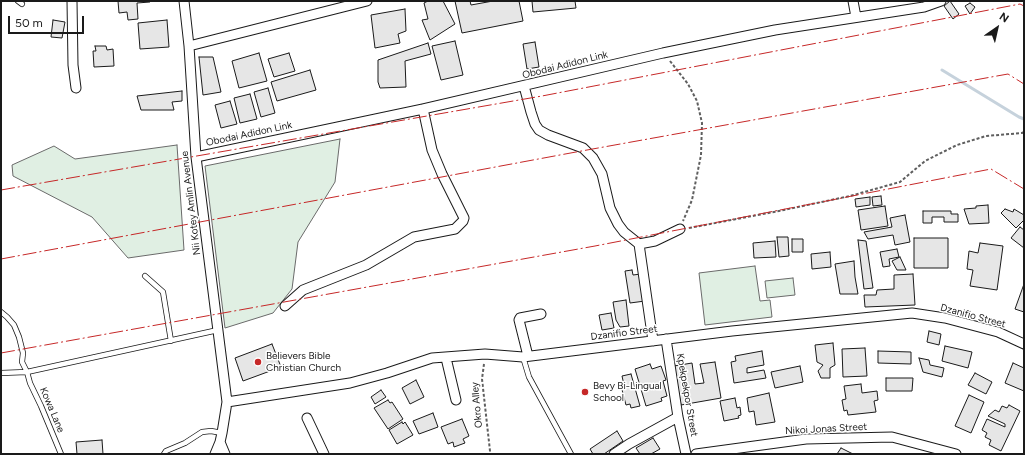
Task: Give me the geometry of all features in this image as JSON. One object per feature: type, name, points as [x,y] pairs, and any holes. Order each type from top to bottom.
[{"type":"street","points":[[72,1],[73,65],[76,88]]},
{"type":"street","name":"Nii Kotey Amlin Avenue","points":[[184,1],[189,46],[196,157],[226,402],[221,438]]},
{"type":"street","points":[[189,46],[367,1]]},
{"type":"street","points":[[854,1],[856,17]]},
{"type":"street","name":"Obodai Adidon Link","points":[[196,157],[423,109],[663,53],[775,30],[941,1]]},
{"type":"street","points":[[524,86],[535,124],[539,130],[548,136],[583,148],[593,158],[602,174],[610,208],[618,224],[624,232],[639,244],[653,341]]},
{"type":"street","points":[[285,306],[303,290],[366,265],[414,237],[455,229],[463,221],[464,218],[432,150],[423,109]]},
{"type":"street","points":[[639,244],[655,241],[680,229]]},
{"type":"street","name":"Dzanifio Street","points":[[226,402],[350,383],[388,373],[432,358],[485,354],[525,357],[732,331],[912,313],[945,318],[998,332],[1024,344]]},
{"type":"street","points":[[525,357],[519,320],[520,318],[541,314]]},
{"type":"street","name":"Kpekpekpor Street","points":[[666,339],[678,417],[686,454]]},
{"type":"street","points":[[446,358],[456,400]]},
{"type":"street","points":[[614,454],[678,417]]},
{"type":"street","points":[[307,418],[324,454]]},
{"type":"street","name":"Nikoi Jonas Street","points":[[696,454],[806,440],[892,437],[954,454]]},
{"type":"street","points":[[215,454],[221,438]]},
{"type":"street","points":[[221,438],[225,454]]},
{"type":"lane","points":[[145,276],[163,292],[171,341]]},
{"type":"lane","name":"Kowa Lane","points":[[1,312],[14,325],[23,353],[22,362],[27,372],[30,384],[61,454]]},
{"type":"lane","points":[[1,373],[27,372],[218,330]]},
{"type":"lane","points":[[525,357],[529,377],[571,454]]},
{"type":"lane","points":[[164,454],[166,451],[185,443],[202,432],[210,431],[221,438]]},
{"type":"path","points":[[663,53],[688,84],[697,101],[702,123],[701,155],[692,200],[680,229]]},
{"type":"path","points":[[680,229],[850,196],[900,182],[925,161],[957,146],[986,136],[1024,132]]},
{"type":"path","name":"Okro Alley","points":[[485,354],[482,378],[490,454]]},
{"type":"green space","points":[[340,139],[335,182],[298,242],[292,289],[273,313],[225,328],[205,166]]},
{"type":"green space","points":[[177,145],[184,250],[128,258],[92,217],[13,176],[12,165],[54,146],[75,159]]},
{"type":"green space","points":[[755,266],[760,301],[770,300],[772,317],[705,325],[699,273]]},
{"type":"green space","points":[[793,278],[795,295],[767,298],[765,281]]},
{"type":"building","points":[[118,1],[150,2],[137,3],[138,19],[128,20],[127,12],[119,13]]},
{"type":"building","points":[[428,1],[443,1],[455,24],[430,40],[422,20],[428,19],[424,3]]},
{"type":"building","points":[[455,1],[470,1],[471,5],[493,1],[519,1],[523,21],[462,33]]},
{"type":"building","points":[[532,1],[575,1],[576,8],[533,12]]},
{"type":"building","points":[[950,1],[959,14],[953,19],[944,6]]},
{"type":"building","points":[[970,3],[975,7],[970,14],[965,6]]},
{"type":"building","points":[[405,9],[406,31],[398,34],[400,43],[375,48],[371,15]]},
{"type":"building","points":[[53,20],[65,22],[62,38],[51,37]]},
{"type":"building","points":[[167,20],[169,47],[140,49],[138,23]]},
{"type":"building","points":[[455,41],[463,75],[441,80],[432,46]]},
{"type":"building","points":[[535,42],[539,67],[527,69],[523,44]]},
{"type":"building","points":[[428,43],[431,54],[405,61],[406,87],[380,88],[378,82],[378,60]]},
{"type":"building","points":[[95,46],[106,46],[107,50],[113,49],[114,66],[94,67],[93,51],[96,51]]},
{"type":"building","points":[[259,53],[267,81],[239,88],[232,61]]},
{"type":"building","points":[[289,53],[295,71],[274,77],[268,59]]},
{"type":"building","points":[[199,57],[213,57],[221,92],[203,95]]},
{"type":"building","points":[[310,70],[316,90],[277,101],[271,82]]},
{"type":"building","points":[[268,88],[275,113],[261,117],[254,92]]},
{"type":"building","points":[[182,91],[182,101],[172,102],[174,110],[141,110],[137,96]]},
{"type":"building","points":[[250,94],[257,119],[240,123],[234,98]]},
{"type":"building","points":[[230,101],[237,124],[221,128],[215,105]]},
{"type":"building","points":[[881,196],[882,205],[873,206],[872,197]]},
{"type":"building","points":[[870,197],[870,205],[856,207],[855,199]]},
{"type":"building","points":[[988,205],[989,223],[969,224],[964,209]]},
{"type":"building","points":[[885,206],[888,226],[861,230],[858,210]]},
{"type":"building","points":[[1005,209],[1013,212],[1014,209],[1024,215],[1024,220],[1016,228],[1001,213]]},
{"type":"building","points":[[923,211],[951,211],[951,214],[958,214],[958,222],[944,222],[944,217],[932,217],[932,223],[923,223]]},
{"type":"building","points":[[905,215],[910,242],[895,245],[893,235],[868,239],[864,232],[892,227],[890,218]]},
{"type":"building","points":[[1020,227],[1024,230],[1024,248],[1011,238]]},
{"type":"building","points":[[777,237],[788,237],[789,256],[779,257]]},
{"type":"building","points":[[914,238],[948,238],[948,268],[914,268]]},
{"type":"building","points":[[792,239],[803,239],[803,252],[792,252]]},
{"type":"building","points":[[858,240],[866,241],[873,288],[864,289]]},
{"type":"building","points":[[775,241],[776,257],[754,258],[753,243]]},
{"type":"building","points":[[980,243],[1003,246],[997,290],[970,286],[973,270],[967,269],[969,251],[978,253]]},
{"type":"building","points":[[897,249],[899,257],[889,259],[890,266],[883,267],[880,252]]},
{"type":"building","points":[[830,252],[831,267],[812,269],[811,254]]},
{"type":"building","points":[[900,257],[906,270],[897,270],[892,261]]},
{"type":"building","points":[[854,261],[858,294],[840,294],[835,264]]},
{"type":"building","points":[[632,270],[633,275],[641,274],[645,301],[630,303],[625,271]]},
{"type":"building","points":[[913,274],[915,305],[865,307],[864,295],[876,295],[877,290],[894,289],[894,275]]},
{"type":"building","points":[[1024,284],[1024,312],[1015,309]]},
{"type":"building","points":[[626,300],[629,326],[620,327],[616,320],[613,302]]},
{"type":"building","points":[[611,313],[614,328],[602,330],[599,315]]},
{"type":"building","points":[[929,331],[941,334],[939,345],[927,342]]},
{"type":"building","points":[[833,343],[835,365],[830,368],[830,378],[821,378],[818,371],[823,365],[817,362],[815,345]]},
{"type":"building","name":"Believers Bible Christian Church","points":[[272,344],[281,367],[243,381],[235,358]]},
{"type":"building","points":[[945,346],[972,352],[968,368],[942,361]]},
{"type":"building","points":[[865,348],[867,376],[843,377],[842,349]]},
{"type":"building","points":[[762,351],[764,365],[747,368],[747,373],[764,370],[766,378],[734,383],[731,362],[736,361],[735,356]]},
{"type":"building","points":[[878,351],[911,352],[911,364],[878,363]]},
{"type":"building","points":[[919,358],[929,360],[930,365],[944,368],[942,377],[923,372]]},
{"type":"building","points":[[715,362],[721,398],[681,405],[674,366],[692,363],[695,384],[704,383],[700,364]]},
{"type":"building","points":[[1013,363],[1024,368],[1024,391],[1005,383]]},
{"type":"building","points":[[650,364],[652,369],[661,366],[666,380],[663,381],[667,396],[661,398],[662,401],[646,406],[635,369]]},
{"type":"building","points":[[800,366],[803,382],[775,388],[771,372]]},
{"type":"building","points":[[975,373],[992,382],[986,394],[968,385]]},
{"type":"building","points":[[631,374],[640,406],[631,408],[630,404],[626,405],[621,386],[624,385],[622,376]]},
{"type":"building","points":[[886,378],[913,378],[912,391],[886,391]]},
{"type":"building","points":[[416,380],[424,397],[410,404],[402,388]]},
{"type":"building","points":[[861,384],[862,393],[877,391],[878,400],[874,401],[876,412],[848,415],[847,410],[844,411],[842,400],[846,399],[844,386]]},
{"type":"building","points":[[381,390],[386,397],[375,404],[371,397]]},
{"type":"building","points":[[769,393],[775,422],[756,425],[754,411],[749,412],[747,398]]},
{"type":"building","points":[[969,395],[984,402],[971,433],[955,426]]},
{"type":"building","points":[[735,398],[737,408],[740,407],[741,415],[738,416],[739,418],[724,421],[720,401]]},
{"type":"building","points":[[388,400],[390,403],[392,402],[403,419],[388,429],[374,408]]},
{"type":"building","points":[[1009,405],[1020,411],[1001,451],[989,445],[991,440],[985,437],[987,433],[982,430],[987,419],[1005,427],[1005,424],[988,416],[995,410],[999,412],[1002,406],[1007,408]]},
{"type":"building","points":[[433,413],[438,427],[419,434],[413,421]]},
{"type":"building","points":[[462,419],[469,436],[463,439],[465,443],[454,447],[453,442],[448,444],[441,427]]},
{"type":"building","points":[[402,422],[403,424],[405,422],[413,435],[397,444],[389,430]]},
{"type":"building","points":[[617,431],[623,441],[604,454],[593,454],[590,449]]},
{"type":"building","points":[[653,438],[660,449],[651,454],[640,454],[636,448]]},
{"type":"building","points":[[102,440],[103,454],[77,454],[76,442]]},
{"type":"building","points":[[841,448],[853,454],[837,454]]},
{"type":"waterway","points":[[942,70],[1024,119]]},
{"type":"power","points":[[1,190],[542,96],[1020,4],[1024,6]]},
{"type":"power","points":[[1,259],[576,152],[1008,74],[1024,84]]},
{"type":"power","points":[[1,353],[595,246],[991,169],[1024,189]]},
{"type":"place","name":"Believers Bible Christian Church","points":[[258,362]]},
{"type":"place","name":"Bevy Bi-Lingual School","points":[[585,392]]}]
